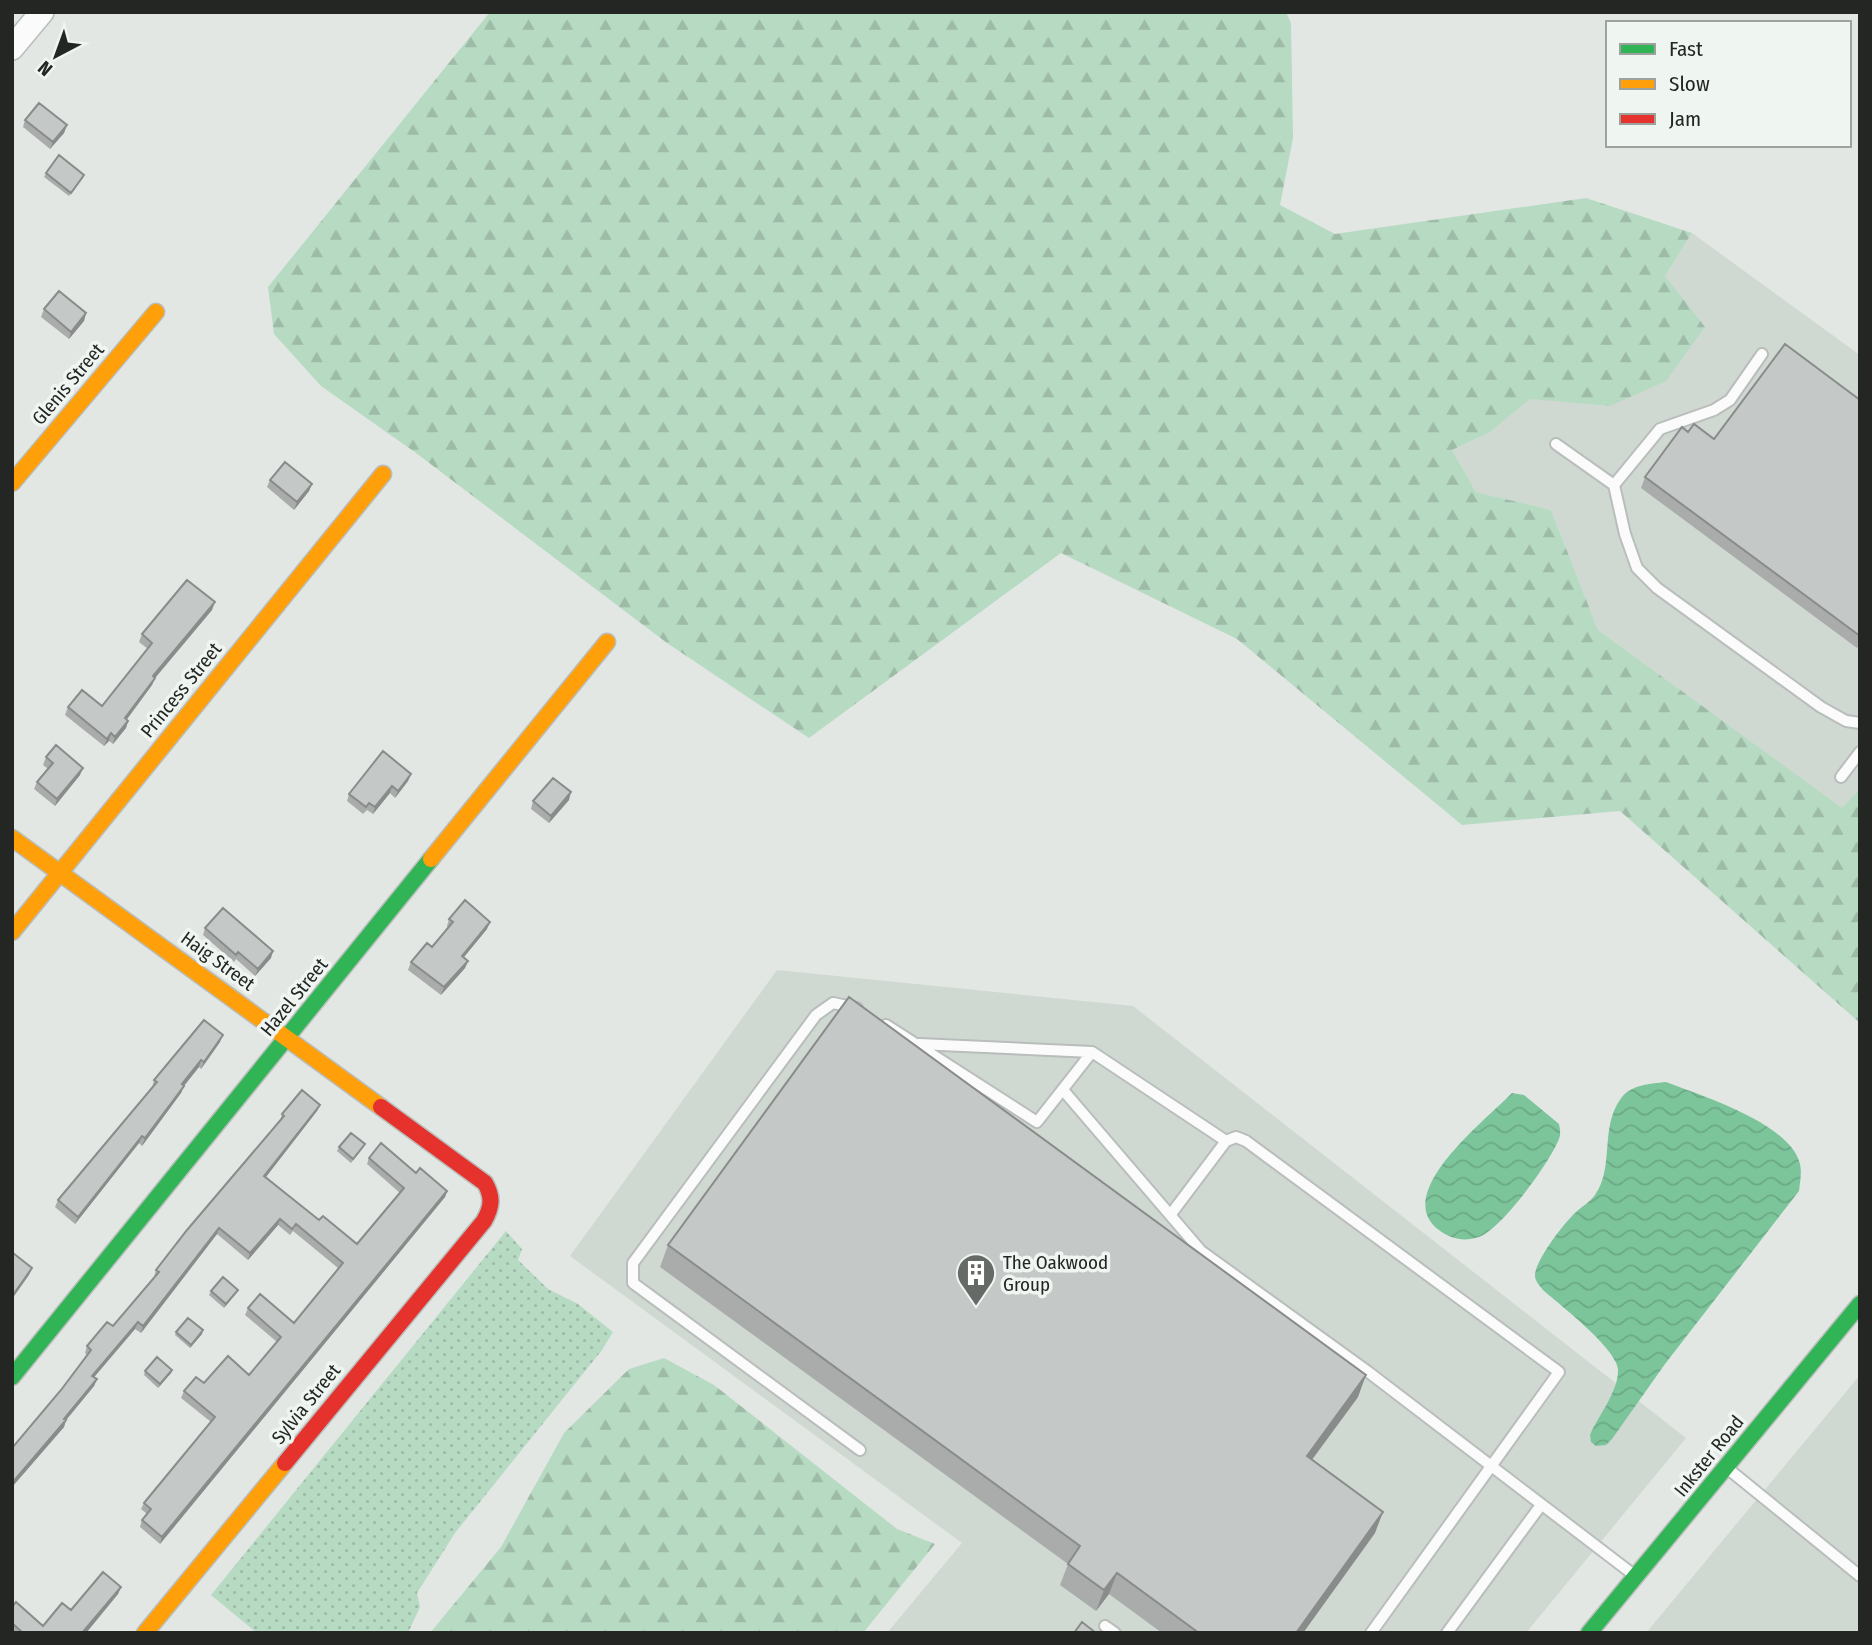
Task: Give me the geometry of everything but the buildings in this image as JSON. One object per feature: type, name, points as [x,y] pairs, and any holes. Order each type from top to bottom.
[{"type":"street","points":[[12,48],[42,12]]},
{"type":"street","name":"Glenis Street","points":[[12,483],[156,312]]},
{"type":"street","name":"Princess Street","points":[[12,932],[383,474]]},
{"type":"street","name":"Hazel Street","points":[[12,1377],[607,642]]},
{"type":"street","name":"Haig Street","points":[[12,838],[485,1183],[493,1199]]},
{"type":"street","name":"Sylvia Street","points":[[145,1633],[484,1221],[492,1208],[493,1199]]},
{"type":"street","name":"Inkster Road","points":[[1589,1633],[1860,1304]]},
{"type":"lane","points":[[1614,485],[1660,429],[1714,410],[1730,400],[1762,354]]},
{"type":"lane","points":[[1556,444],[1614,485],[1625,534],[1637,568],[1657,588],[1821,707],[1846,721],[1860,723]]},
{"type":"lane","points":[[1841,776],[1860,752]]},
{"type":"lane","points":[[860,1450],[633,1283],[633,1263],[816,1015],[833,1003],[853,1005],[864,1012]]},
{"type":"lane","points":[[875,1018],[1037,1122],[1092,1052]]},
{"type":"lane","points":[[917,1044],[1092,1052],[1226,1141]]},
{"type":"lane","points":[[1062,1090],[1201,1251],[1636,1577]]},
{"type":"lane","points":[[1171,1214],[1226,1141],[1236,1138],[1246,1141],[1559,1372],[1371,1633]]},
{"type":"lane","points":[[1727,1468],[1860,1576]]},
{"type":"lane","points":[[1447,1633],[1541,1504]]},
{"type":"lane","points":[[1105,1626],[1115,1633]]},
{"type":"shaded area","points":[[1692,233],[1860,355],[1860,789],[1842,809],[1598,630],[1551,510],[1476,492],[1452,450],[1489,433],[1530,398],[1610,406],[1665,276]]},
{"type":"shaded area","points":[[777,970],[1133,1006],[1686,1438],[1526,1633],[887,1633],[962,1543],[570,1256]]},
{"type":"shaded area","points":[[1860,1375],[1860,1633],[1646,1633]]},
{"type":"green space","points":[[490,12],[1286,12],[1291,23],[1293,138],[1280,205],[1335,234],[1586,198],[1692,233],[1665,276],[1705,327],[1666,381],[1610,406],[1530,399],[1489,433],[1452,450],[1476,492],[1551,510],[1598,630],[1842,808],[1860,789],[1860,1023],[1620,811],[1462,825],[1237,639],[1061,553],[809,738],[667,643],[416,453],[321,386],[274,334],[268,287]]},
{"type":"green space","points":[[506,1231],[522,1249],[518,1260],[548,1289],[578,1304],[613,1332],[602,1350],[455,1533],[417,1593],[420,1607],[408,1633],[257,1633],[211,1595]]},
{"type":"green space","points":[[664,1358],[714,1385],[897,1529],[935,1544],[863,1633],[430,1633],[501,1547],[564,1433],[629,1369]]},
{"type":"water","points":[[1666,1082],[1722,1103],[1780,1136],[1793,1149],[1800,1164],[1799,1191],[1665,1364],[1612,1439],[1606,1445],[1596,1446],[1591,1442],[1590,1435],[1615,1386],[1618,1369],[1615,1360],[1598,1339],[1543,1290],[1536,1280],[1536,1270],[1557,1234],[1575,1213],[1593,1198],[1601,1184],[1611,1121],[1622,1097],[1637,1087]]},
{"type":"water","points":[[1512,1093],[1524,1095],[1559,1124],[1559,1139],[1524,1194],[1500,1222],[1479,1237],[1458,1239],[1448,1236],[1439,1230],[1427,1215],[1426,1197],[1434,1178],[1465,1138]]},
{"type":"traffic: fast","points":[[12,1377],[431,859]]},
{"type":"traffic: fast","points":[[1589,1633],[1860,1304]]},
{"type":"traffic: slow","points":[[12,483],[156,312]]},
{"type":"traffic: slow","points":[[12,932],[383,474]]},
{"type":"traffic: slow","points":[[431,859],[607,642]]},
{"type":"traffic: slow","points":[[12,838],[381,1107]]},
{"type":"traffic: slow","points":[[145,1633],[285,1463]]},
{"type":"traffic: jam","points":[[285,1463],[484,1221],[489,1211],[490,1197],[485,1183],[381,1107]]},
{"type":"place","name":"The Oakwood Group","points":[[976,1307]]}]
